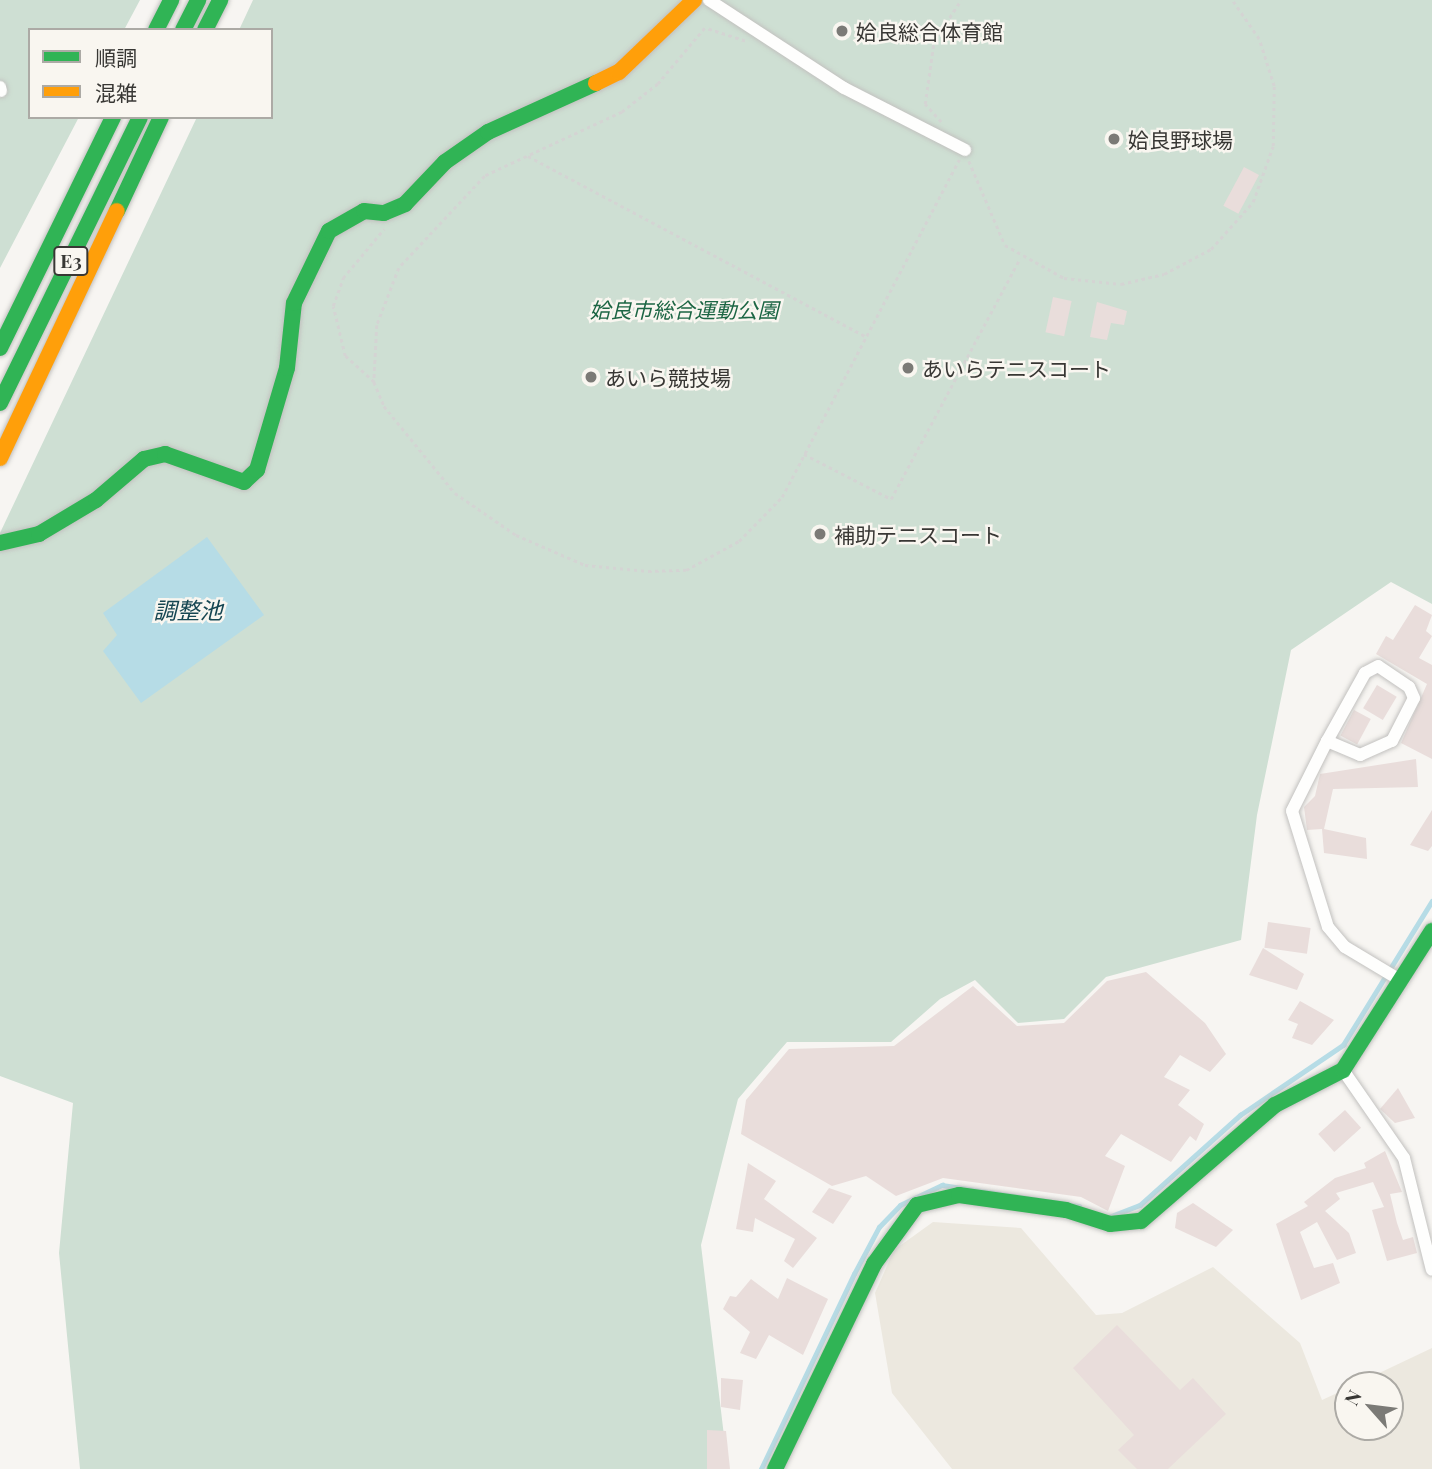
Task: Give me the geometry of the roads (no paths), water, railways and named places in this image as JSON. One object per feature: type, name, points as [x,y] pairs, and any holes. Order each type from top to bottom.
[{"type":"main road","points":[[157,28],[171,0]]},
{"type":"main road","points":[[184,28],[198,0]]},
{"type":"main road","points":[[206,28],[220,0]]},
{"type":"main road","points":[[0,543],[39,534],[96,500],[144,459],[165,454],[244,482],[257,471],[287,368],[294,303],[307,266],[330,231],[364,211],[384,213],[405,204],[444,162],[488,132],[619,72],[694,0]]},
{"type":"main road","name":"E3","points":[[0,348],[112,119]]},
{"type":"main road","name":"E3","points":[[0,403],[139,119]]},
{"type":"main road","points":[[0,458],[160,119]]},
{"type":"main road","points":[[775,1469],[874,1264],[917,1205],[959,1195],[1066,1210],[1110,1224],[1141,1221],[1275,1105],[1343,1070],[1432,931]]},
{"type":"street","points":[[709,0],[844,88],[965,150]]},
{"type":"street","points":[[1327,741],[1360,755],[1392,741],[1414,698],[1409,687],[1378,666],[1365,673],[1327,741],[1292,811],[1328,927],[1345,947],[1400,980]]},
{"type":"street","points":[[1343,1070],[1404,1158],[1432,1270]]},
{"type":"water","name":"調整池","points":[[207,537],[264,615],[141,703],[103,651],[117,635],[103,613]]},
{"type":"waterway","points":[[1106,1218],[1140,1205],[1240,1115],[1343,1045],[1432,901]]},
{"type":"waterway","points":[[761,1469],[854,1274],[879,1227],[900,1205],[942,1185],[1079,1206]]},
{"type":"place","name":"姶良総合体育館","points":[[842,31]]},
{"type":"place","name":"姶良野球場","points":[[1114,139]]},
{"type":"place","name":"あいらテニスコート","points":[[908,368]]},
{"type":"place","name":"あいら競技場","points":[[591,377]]},
{"type":"place","name":"補助テニスコート","points":[[820,534]]},
{"type":"park label","name":"姶良市総合運動公園","points":[[684,309]]}]
